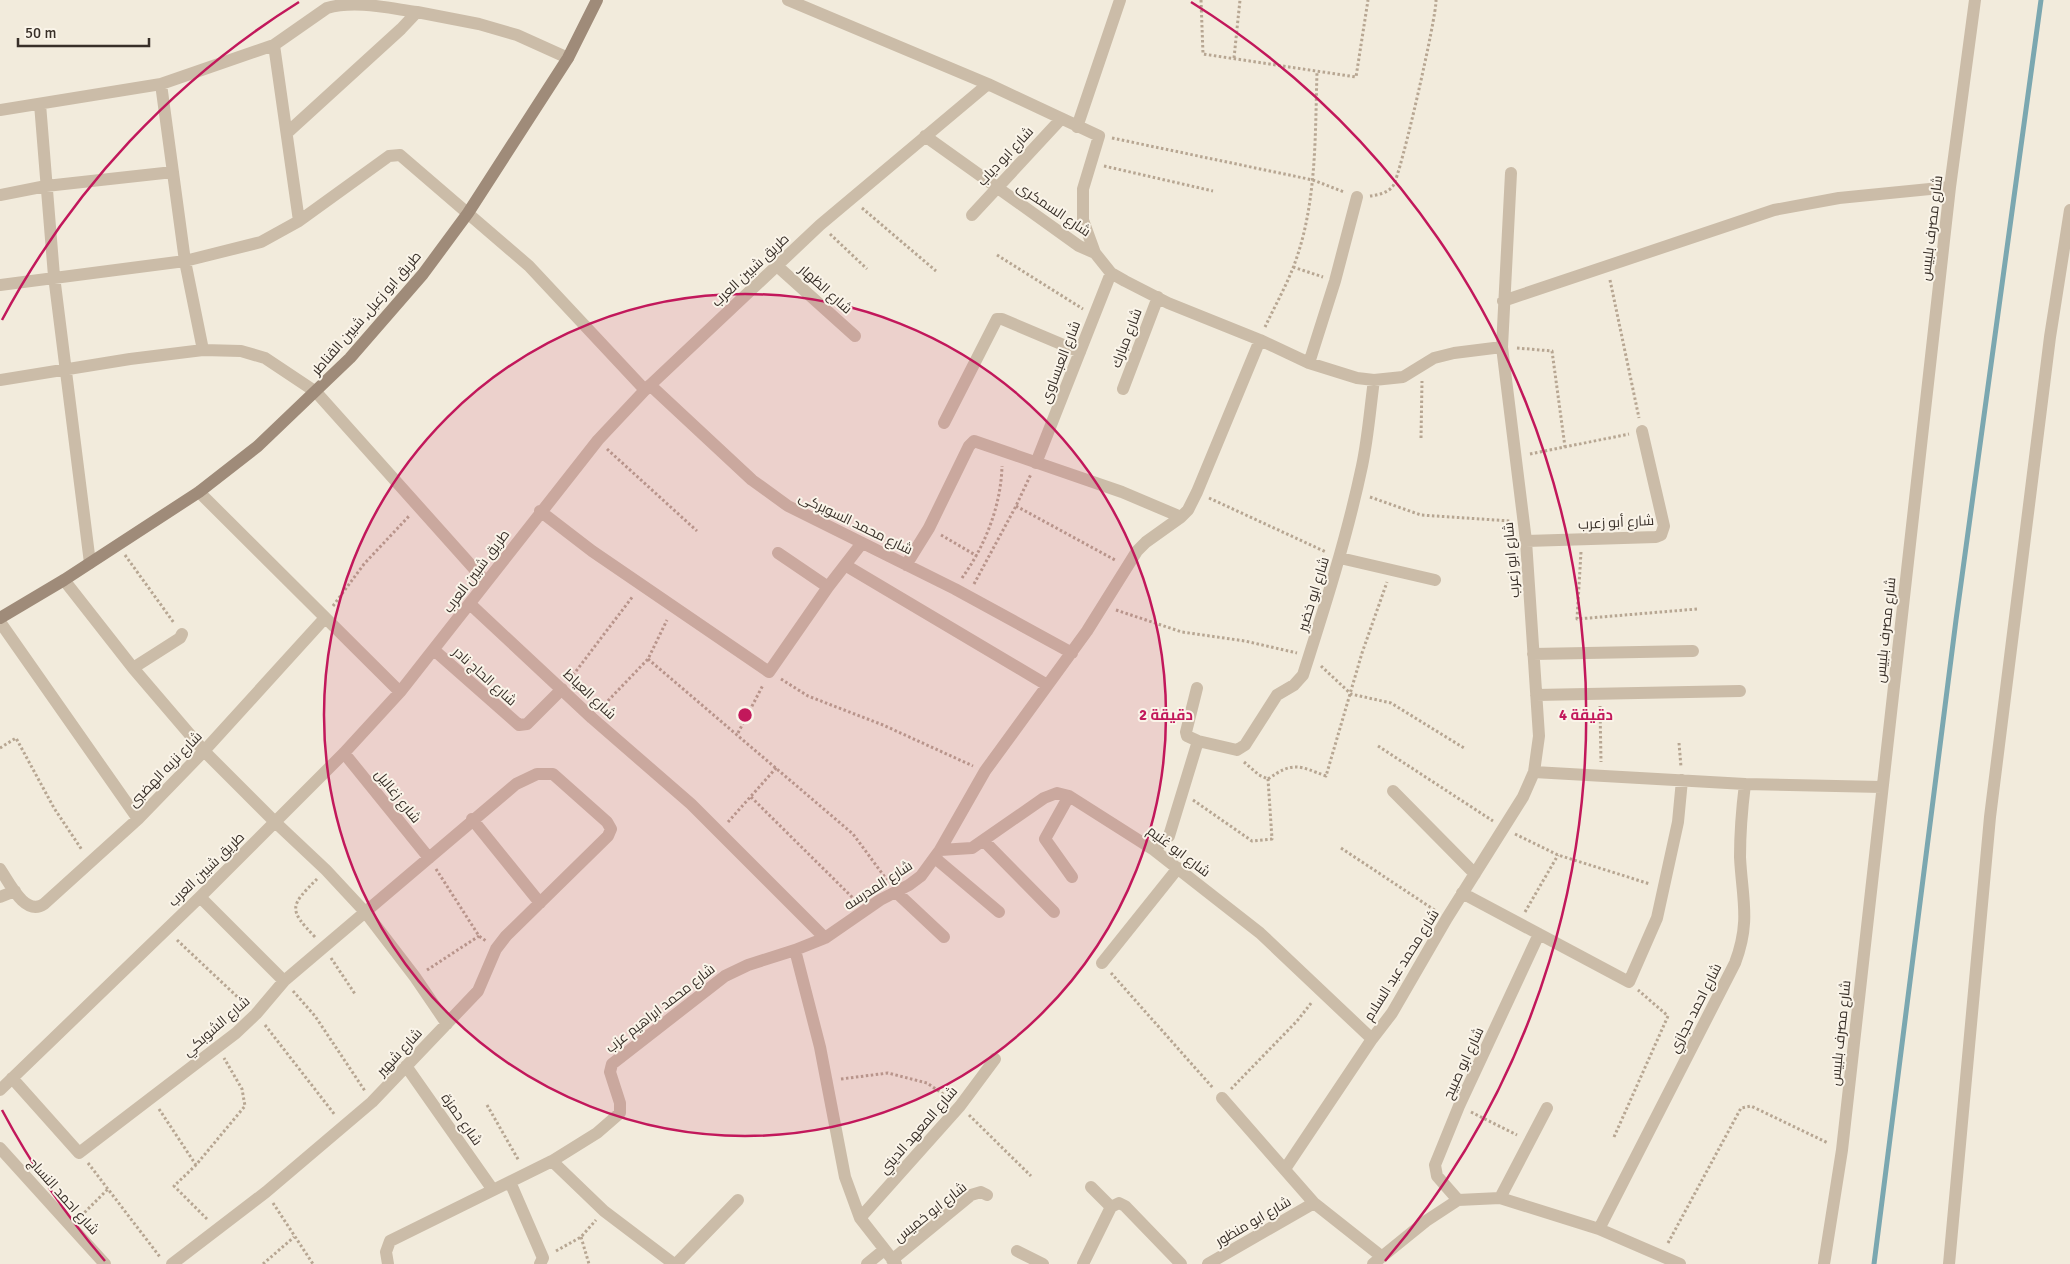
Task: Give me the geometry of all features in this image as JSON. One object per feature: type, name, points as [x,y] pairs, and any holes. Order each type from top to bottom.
[{"type":"street","name":"طريق ابو زعبل, شبين القناطر","points":[[0,618],[64,580],[199,492],[258,446],[350,358],[391,312],[447,243],[468,213],[568,58],[597,0]]},
{"type":"street","points":[[788,0],[988,84],[1099,136],[1090,163],[1081,204],[1082,220],[1095,253],[1111,273],[1158,297],[1309,363],[1341,375],[1374,380],[1403,377],[1434,358],[1454,353],[1502,347]]},
{"type":"street","points":[[1077,127],[1120,0]]},
{"type":"street","name":"شارع مصرف بلبيس","points":[[1824,1264],[1842,1150],[1950,187],[1975,0]]},
{"type":"street","points":[[0,110],[161,84],[274,46],[327,8],[337,4],[354,4],[417,12],[479,24],[517,35],[568,58]]},
{"type":"street","points":[[288,132],[401,29],[417,12]]},
{"type":"street","points":[[0,285],[54,276],[185,260],[260,242],[300,221],[274,46]]},
{"type":"street","points":[[161,84],[185,260],[203,350]]},
{"type":"street","name":"طريق شبين العرب","points":[[0,1090],[200,897],[344,753],[400,692],[470,604],[540,511],[598,440],[648,388],[820,225],[988,84]]},
{"type":"street","points":[[40,104],[54,276],[90,563]]},
{"type":"street","name":"شارع ابو دياب","points":[[972,215],[1061,119]]},
{"type":"street","name":"شارع السمكرى","points":[[925,136],[1079,246],[1095,253]]},
{"type":"street","name":"شارع محمد السوبركى","points":[[300,221],[389,156],[400,155],[529,266],[648,388],[770,494],[807,518],[968,596],[1072,653]]},
{"type":"street","points":[[0,195],[46,186],[173,172]]},
{"type":"street","name":"شارع ابو زعرب","points":[[1511,173],[1502,347],[1517,456],[1526,541],[1539,736],[1534,772]]},
{"type":"street","points":[[1503,301],[1783,208],[1839,198],[1950,187]]},
{"type":"street","points":[[1309,363],[1335,281],[1357,197]]},
{"type":"street","points":[[1949,1264],[1990,817],[2050,337],[2070,210]]},
{"type":"street","name":"شارع الظهار","points":[[776,266],[855,336]]},
{"type":"street","name":"شارع العبساوى","points":[[1036,463],[1111,273]]},
{"type":"street","name":"شارع مبارك","points":[[1123,389],[1158,297]]},
{"type":"street","points":[[944,423],[996,320],[1002,318],[1080,352]]},
{"type":"street","points":[[906,565],[929,528],[972,442],[1003,450],[1122,492],[1181,517],[1188,510],[1197,492],[1260,340]]},
{"type":"street","points":[[0,380],[66,368],[203,350],[240,351],[265,358],[316,392],[486,582]]},
{"type":"street","name":"شارع ابو خضير","points":[[1231,749],[1243,748],[1277,695],[1299,680],[1309,656],[1340,558],[1356,493],[1367,439],[1374,380]]},
{"type":"street","name":"شارع أبو زعرب","points":[[1526,541],[1656,537],[1663,532],[1664,526],[1642,431]]},
{"type":"street","points":[[199,492],[400,692]]},
{"type":"street","points":[[540,511],[592,551],[770,672],[828,587],[862,543]]},
{"type":"street","name":"شارع المدرسه","points":[[825,938],[865,910],[921,876],[937,854],[985,771],[1072,653],[1104,606],[1127,566],[1146,542],[1181,517]]},
{"type":"street","points":[[778,553],[828,587]]},
{"type":"street","points":[[1340,558],[1435,580]]},
{"type":"street","points":[[844,565],[1047,685]]},
{"type":"street","points":[[64,580],[133,668],[204,751],[326,870],[366,913],[415,977],[446,1024]]},
{"type":"street","name":"شارع العياط","points":[[470,604],[592,718],[720,831],[825,938]]},
{"type":"street","name":"شارع نزيه الهضبى","points":[[15,890],[28,906],[40,906],[90,863],[138,819],[204,751],[324,618]]},
{"type":"street","points":[[0,622],[138,819]]},
{"type":"street","points":[[133,668],[180,638],[182,634]]},
{"type":"street","name":"شارع الحاج نادر","points":[[434,650],[519,725],[527,724],[562,689]]},
{"type":"street","points":[[1533,654],[1693,651]]},
{"type":"street","points":[[1154,850],[1169,836],[1184,793],[1192,738],[1196,688]]},
{"type":"street","points":[[1536,695],[1740,691]]},
{"type":"street","points":[[1192,738],[1231,749]]},
{"type":"street","name":"شارع زغاليل","points":[[344,753],[429,858]]},
{"type":"street","points":[[1534,772],[1745,784],[1882,788]]},
{"type":"street","name":"شارع محمد عبد السلام","points":[[1285,1169],[1392,1012],[1462,893],[1504,828],[1534,772]]},
{"type":"street","name":"شارع الشوبكي","points":[[79,1153],[218,1048],[256,1014],[284,981],[366,913],[472,819],[516,784],[530,777],[548,773],[559,778],[607,822],[611,828]]},
{"type":"street","points":[[1462,893],[1630,982],[1657,918],[1678,822],[1682,780]]},
{"type":"street","name":"شارع احمد حجازي","points":[[1599,1229],[1735,963],[1741,947],[1746,913],[1740,858],[1740,821],[1745,784]]},
{"type":"street","points":[[1393,791],[1474,874]]},
{"type":"street","points":[[937,854],[972,848],[1044,798],[1057,794],[1069,796],[1045,839],[1072,877]]},
{"type":"street","name":"شارع ابو غنيم","points":[[1069,796],[1154,850],[1267,939],[1372,1039]]},
{"type":"street","points":[[472,819],[540,903]]},
{"type":"street","name":"شارع شهير","points":[[172,1264],[216,1228],[266,1192],[372,1102],[478,991],[496,949],[506,936],[608,836],[611,828]]},
{"type":"street","points":[[984,841],[1054,912]]},
{"type":"street","points":[[937,854],[999,912]]},
{"type":"street","points":[[1102,963],[1178,868]]},
{"type":"street","points":[[0,869],[15,890],[0,898]]},
{"type":"street","points":[[896,892],[944,937]]},
{"type":"street","points":[[200,897],[284,981]]},
{"type":"street","name":"شارع ابو صبيح","points":[[1458,1200],[1437,1176],[1434,1168],[1459,1106],[1540,934]]},
{"type":"street","name":"شارع محمد ابراهيم عزب","points":[[388,1264],[386,1252],[390,1241],[552,1162],[597,1133],[620,1113],[620,1103],[610,1072],[612,1064],[725,976],[748,965],[825,938]]},
{"type":"street","points":[[795,950],[826,1080],[845,1178],[860,1218],[894,1262]]},
{"type":"street","name":"شارع المعهد الديني","points":[[860,1218],[960,1106],[995,1058]]},
{"type":"street","name":"شارع حمزة","points":[[406,1066],[493,1190]]},
{"type":"street","points":[[12,1078],[79,1153]]},
{"type":"street","points":[[1222,1098],[1314,1203],[1376,1260],[1426,1221],[1458,1200],[1500,1198],[1599,1229],[1680,1264]]},
{"type":"street","points":[[1500,1198],[1547,1108]]},
{"type":"street","name":"شارع احمد النساج","points":[[0,1148],[72,1225],[105,1264]]},
{"type":"street","points":[[552,1162],[604,1211],[676,1264],[738,1200]]},
{"type":"street","points":[[510,1182],[542,1261]]},
{"type":"street","points":[[1091,1187],[1111,1207]]},
{"type":"street","name":"شارع ابو خميس","points":[[894,1262],[971,1195],[981,1192],[987,1195]]},
{"type":"street","name":"شارع ابو منظور","points":[[1208,1264],[1314,1203]]},
{"type":"street","points":[[1083,1264],[1111,1207],[1123,1204],[1181,1264]]},
{"type":"street","points":[[867,1264],[884,1250]]},
{"type":"street","points":[[1017,1250],[1043,1264]]},
{"type":"path","points":[[1201,0],[1203,54],[1356,77],[1368,0]]},
{"type":"path","points":[[1234,58],[1240,0]]},
{"type":"path","points":[[1099,136],[1313,180],[1357,197],[1378,195],[1391,189],[1395,184],[1404,153],[1436,0]]},
{"type":"path","points":[[1260,340],[1293,267],[1313,180],[1317,72]]},
{"type":"path","points":[[1090,163],[1213,191]]},
{"type":"path","points":[[851,198],[882,227],[936,271]]},
{"type":"path","points":[[820,225],[867,269]]},
{"type":"path","points":[[997,255],[1094,315]]},
{"type":"path","points":[[1293,267],[1335,281]]},
{"type":"path","points":[[1517,456],[1642,431],[1607,267]]},
{"type":"path","points":[[1502,347],[1552,351],[1565,447]]},
{"type":"path","points":[[1421,438],[1423,364]]},
{"type":"path","points":[[598,440],[697,531]]},
{"type":"path","points":[[954,589],[978,556],[1001,489],[1003,450]]},
{"type":"path","points":[[968,596],[1016,506],[1036,463]]},
{"type":"path","points":[[1197,492],[1340,558]]},
{"type":"path","points":[[1356,493],[1421,515],[1524,521]]},
{"type":"path","points":[[1016,506],[1127,566]]},
{"type":"path","points":[[324,618],[364,564],[417,507]]},
{"type":"path","points":[[929,528],[978,556]]},
{"type":"path","points":[[1582,539],[1577,619],[1696,609]]},
{"type":"path","points":[[118,545],[182,634]]},
{"type":"path","points":[[1268,779],[1283,768],[1299,766],[1326,776],[1362,653],[1391,570]]},
{"type":"path","points":[[562,689],[642,585]]},
{"type":"path","points":[[592,718],[648,658],[674,606]]},
{"type":"path","points":[[1104,606],[1182,632],[1245,641],[1309,656],[1351,694],[1391,703],[1464,748]]},
{"type":"path","points":[[648,658],[738,733],[853,834],[896,892]]},
{"type":"path","points":[[738,733],[770,672],[808,696],[883,725],[985,771]]},
{"type":"path","points":[[1599,693],[1602,776]]},
{"type":"path","points":[[0,748],[16,738],[54,808],[90,863]]},
{"type":"path","points":[[1679,743],[1682,780]]},
{"type":"path","points":[[1378,746],[1504,828],[1558,855],[1664,889]]},
{"type":"path","points":[[1231,749],[1259,775],[1268,779]]},
{"type":"path","points":[[720,831],[777,767]]},
{"type":"path","points":[[1184,793],[1252,842],[1272,839],[1268,779]]},
{"type":"path","points":[[751,798],[865,910]]},
{"type":"path","points":[[1341,848],[1447,918]]},
{"type":"path","points":[[1519,923],[1558,855]]},
{"type":"path","points":[[429,858],[479,936],[496,949]]},
{"type":"path","points":[[165,929],[256,1014],[344,1127]]},
{"type":"path","points":[[415,977],[479,936]]},
{"type":"path","points":[[1102,963],[1222,1098],[1297,1021],[1322,990]]},
{"type":"path","points":[[284,981],[314,1016],[372,1102]]},
{"type":"path","points":[[1614,1137],[1668,1016],[1630,982]]},
{"type":"path","points":[[216,1228],[174,1186],[196,1165],[245,1106],[242,1089],[218,1048]]},
{"type":"path","points":[[826,1080],[888,1074],[927,1083],[960,1106],[1031,1176]]},
{"type":"path","points":[[152,1098],[196,1165]]},
{"type":"path","points":[[487,1105],[527,1174]]},
{"type":"path","points":[[1459,1106],[1530,1141]]},
{"type":"path","points":[[1661,1256],[1741,1108],[1751,1106],[1842,1150]]},
{"type":"path","points":[[79,1153],[109,1188],[165,1264]]},
{"type":"path","points":[[72,1225],[109,1188]]},
{"type":"path","points":[[266,1192],[313,1264]]},
{"type":"path","points":[[542,1261],[581,1238],[604,1211]]},
{"type":"path","points":[[263,1264],[294,1236]]},
{"type":"path","points":[[581,1238],[589,1264]]},
{"type":"waterway","points":[[1874,1264],[1956,620],[2041,0]]}]
